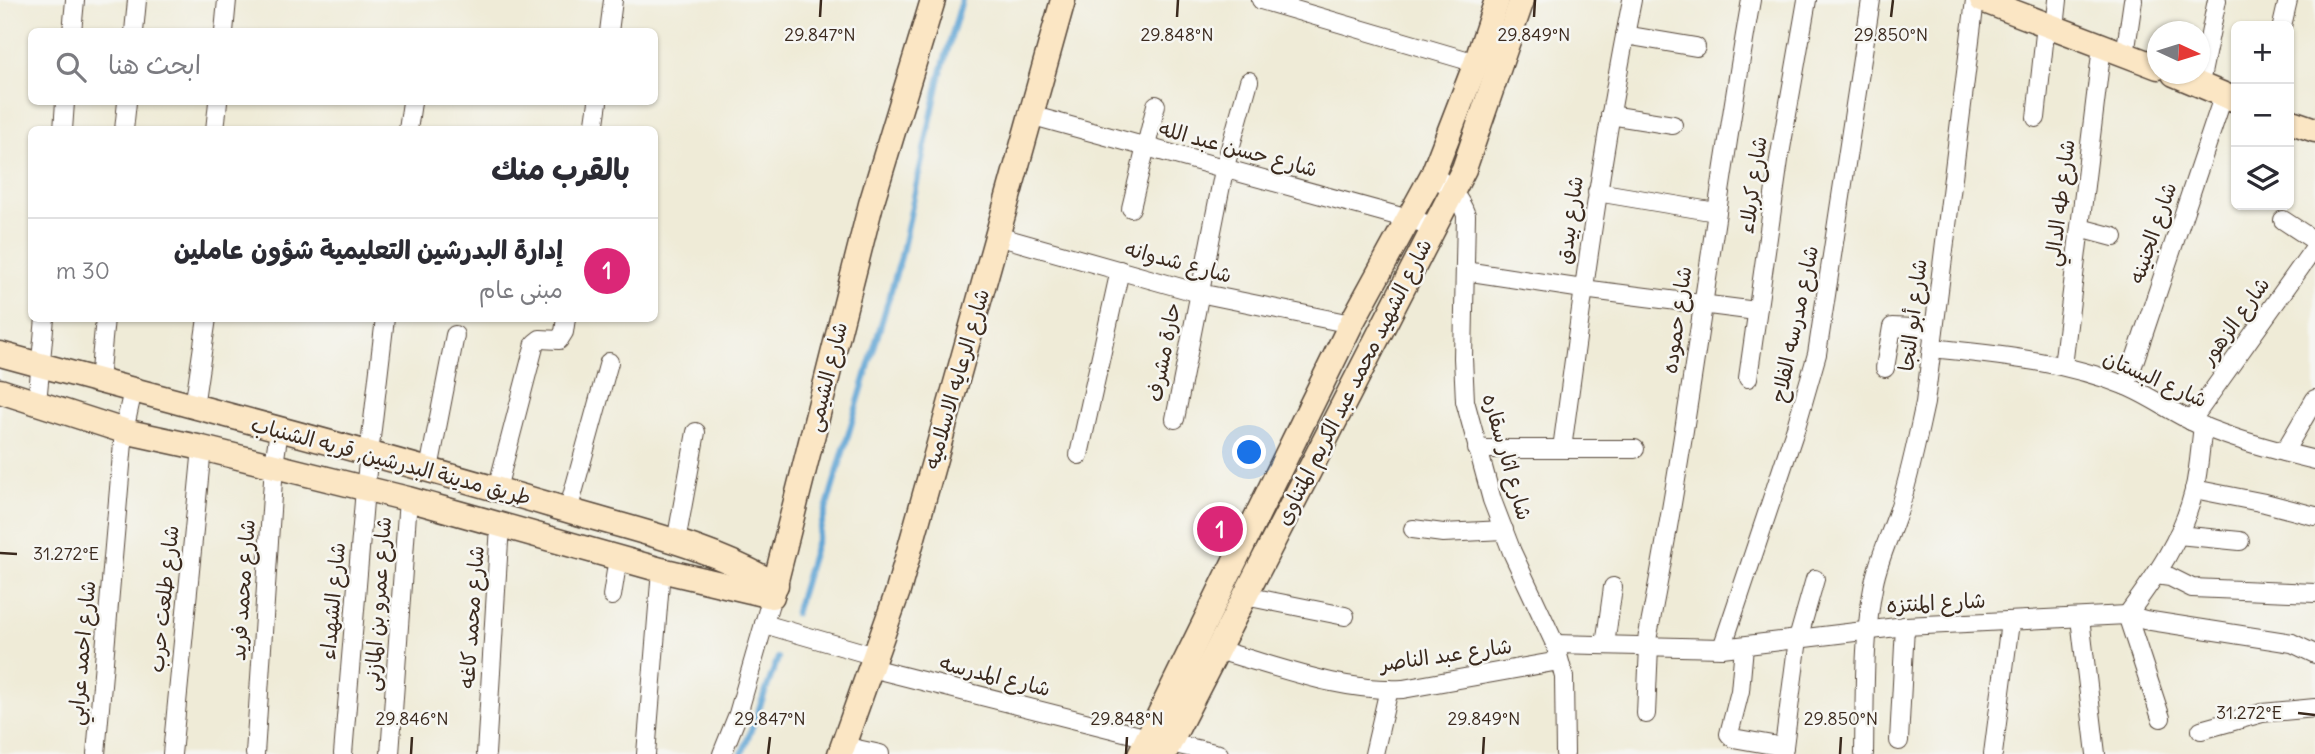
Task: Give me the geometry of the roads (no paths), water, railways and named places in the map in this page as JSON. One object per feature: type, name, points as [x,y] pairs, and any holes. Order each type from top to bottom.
[{"type":"street","points":[[72,28],[75,0]]},
{"type":"street","points":[[134,28],[137,0]]},
{"type":"street","points":[[224,28],[227,0]]},
{"type":"street","points":[[610,28],[613,0]]},
{"type":"street","name":"شارع الشيمى","points":[[722,754],[738,715],[774,590],[871,204],[933,0]]},
{"type":"street","name":"شارع الرعايه الاسلاميه","points":[[841,750],[898,591],[1063,0]]},
{"type":"street","points":[[1261,0],[1476,63]]},
{"type":"street","name":"شارع الشهيد محمد عبد الكريم المتناوى","points":[[1156,747],[1351,324],[1433,174],[1497,0]]},
{"type":"street","name":"شارع الشهيد محمد عبد الكريم المتناوى","points":[[1156,747],[1217,650],[1453,191],[1473,146],[1522,0]]},
{"type":"street","name":"شارع بيدق","points":[[1562,449],[1597,192],[1632,0]]},
{"type":"street","name":"شارع حموده","points":[[1646,713],[1647,645],[1679,472],[1716,212],[1751,0]]},
{"type":"street","name":"شارع كربلاء","points":[[1748,378],[1779,160],[1807,0]]},
{"type":"street","name":"شارع مدرسه الفلاح","points":[[1722,648],[1796,427],[1817,354],[1871,0]]},
{"type":"street","name":"شارع أبو النجا","points":[[1864,754],[1868,630],[1872,594],[1914,456],[1924,403],[1975,0]]},
{"type":"street","points":[[1982,0],[2147,63]]},
{"type":"street","points":[[2035,118],[2050,26],[2058,0]]},
{"type":"street","name":"شارع طه الدالي","points":[[2063,366],[2080,228],[2114,50],[2133,0]]},
{"type":"street","points":[[2210,34],[2217,0]]},
{"type":"street","points":[[2284,21],[2288,0]]},
{"type":"street","points":[[1625,36],[1696,47]]},
{"type":"street","name":"حارة مشرف","points":[[1175,419],[1224,170],[1249,81]]},
{"type":"street","points":[[2202,84],[2230,97]]},
{"type":"street","name":"شارع الجنينه","points":[[2126,386],[2230,97]]},
{"type":"street","points":[[62,126],[65,105]]},
{"type":"street","points":[[124,126],[127,105]]},
{"type":"street","points":[[215,126],[218,105]]},
{"type":"street","points":[[409,126],[412,105]]},
{"type":"street","points":[[595,126],[598,105]]},
{"type":"street","points":[[1130,208],[1156,105]]},
{"type":"street","name":"شارع حسن عبد الله","points":[[1030,115],[1434,226]]},
{"type":"street","points":[[1610,115],[1673,125]]},
{"type":"street","points":[[2294,123],[2315,130]]},
{"type":"street","name":"شارع اثار سقاره","points":[[1433,174],[1453,191],[1466,215],[1463,358],[1465,401],[1477,449],[1504,530],[1557,652],[1564,677],[1565,754]]},
{"type":"street","points":[[1597,192],[1716,212]]},
{"type":"street","points":[[2283,220],[2315,241]]},
{"type":"street","points":[[2080,228],[2114,237]]},
{"type":"street","name":"شارع شدوانه","points":[[997,236],[1199,293],[1351,324]]},
{"type":"street","name":"شارع الزهور","points":[[2197,424],[2315,247]]},
{"type":"street","points":[[1079,455],[1120,270]]},
{"type":"street","points":[[1465,271],[1756,312]]},
{"type":"street","points":[[37,403],[45,322]]},
{"type":"street","points":[[99,381],[105,322]]},
{"type":"street","points":[[194,407],[206,322]]},
{"type":"street","name":"شارع الشهداء","points":[[343,754],[365,489],[385,322]]},
{"type":"street","points":[[496,489],[535,343],[540,339],[559,340],[565,322]]},
{"type":"street","points":[[1885,368],[1892,327],[1934,330]]},
{"type":"street","points":[[429,469],[455,335]]},
{"type":"street","name":"شارع البستان","points":[[1931,348],[2063,366],[2126,386],[2197,424],[2315,460]]},
{"type":"street","name":"طريق مدينة البدرشين, قريه الشنباب","points":[[0,355],[429,469],[676,542],[725,558],[774,590]]},
{"type":"street","points":[[568,511],[609,362]]},
{"type":"street","name":"شارع احمد عرابي","points":[[96,754],[124,431],[133,390]]},
{"type":"street","name":"طريق مدينة البدرشين, قريه الشنباب","points":[[0,391],[124,431],[202,447],[408,499],[661,570],[774,590]]},
{"type":"street","points":[[2284,452],[2315,399]]},
{"type":"street","points":[[2161,718],[2127,615],[2156,575],[2178,535],[2194,489],[2197,424]]},
{"type":"street","name":"شارع محمد فريد","points":[[255,754],[274,465],[279,430]]},
{"type":"street","points":[[676,542],[696,432]]},
{"type":"street","name":"شارع طلعت حرب","points":[[172,754],[202,447]]},
{"type":"street","points":[[1477,449],[1635,449]]},
{"type":"street","points":[[2194,489],[2315,516]]},
{"type":"street","name":"شارع عمرو بن المازنى","points":[[390,754],[408,499]]},
{"type":"street","name":"شارع محمد كاغه","points":[[486,754],[500,525]]},
{"type":"street","points":[[1413,529],[1453,533],[1504,530]]},
{"type":"street","points":[[2178,535],[2240,541]]},
{"type":"street","points":[[612,596],[618,558]]},
{"type":"street","points":[[646,754],[661,570]]},
{"type":"street","points":[[2156,575],[2170,577],[2192,588],[2315,593]]},
{"type":"street","points":[[1744,646],[1740,691],[1729,734],[1733,738],[1784,751],[1798,639],[1815,579]]},
{"type":"street","points":[[1605,645],[1613,587]]},
{"type":"street","points":[[1245,596],[1345,615]]},
{"type":"street","name":"شارع المنتزه","points":[[1557,652],[1605,645],[1722,648],[1905,626],[2127,615],[2292,643],[2315,654]]},
{"type":"street","points":[[2080,618],[2096,754]]},
{"type":"street","points":[[1993,754],[2010,622]]},
{"type":"street","name":"شارع المدرسه","points":[[764,624],[873,662],[1156,747],[1219,754]]},
{"type":"street","points":[[1899,741],[1905,626]]},
{"type":"street","name":"شارع عبد الناصر","points":[[1217,650],[1340,684],[1390,689],[1557,652]]},
{"type":"street","points":[[1374,754],[1390,689]]},
{"type":"street","points":[[2201,730],[2262,713],[2315,708]]},
{"type":"street","points":[[841,750],[880,754]]},
{"type":"waterway","points":[[795,614],[901,257],[940,76],[962,0]]},
{"type":"waterway","points":[[742,754],[778,658]]},
{"type":"place","name":"إدارة البدرشين التعليمية شؤون عاملين","points":[[1220,529]]}]
